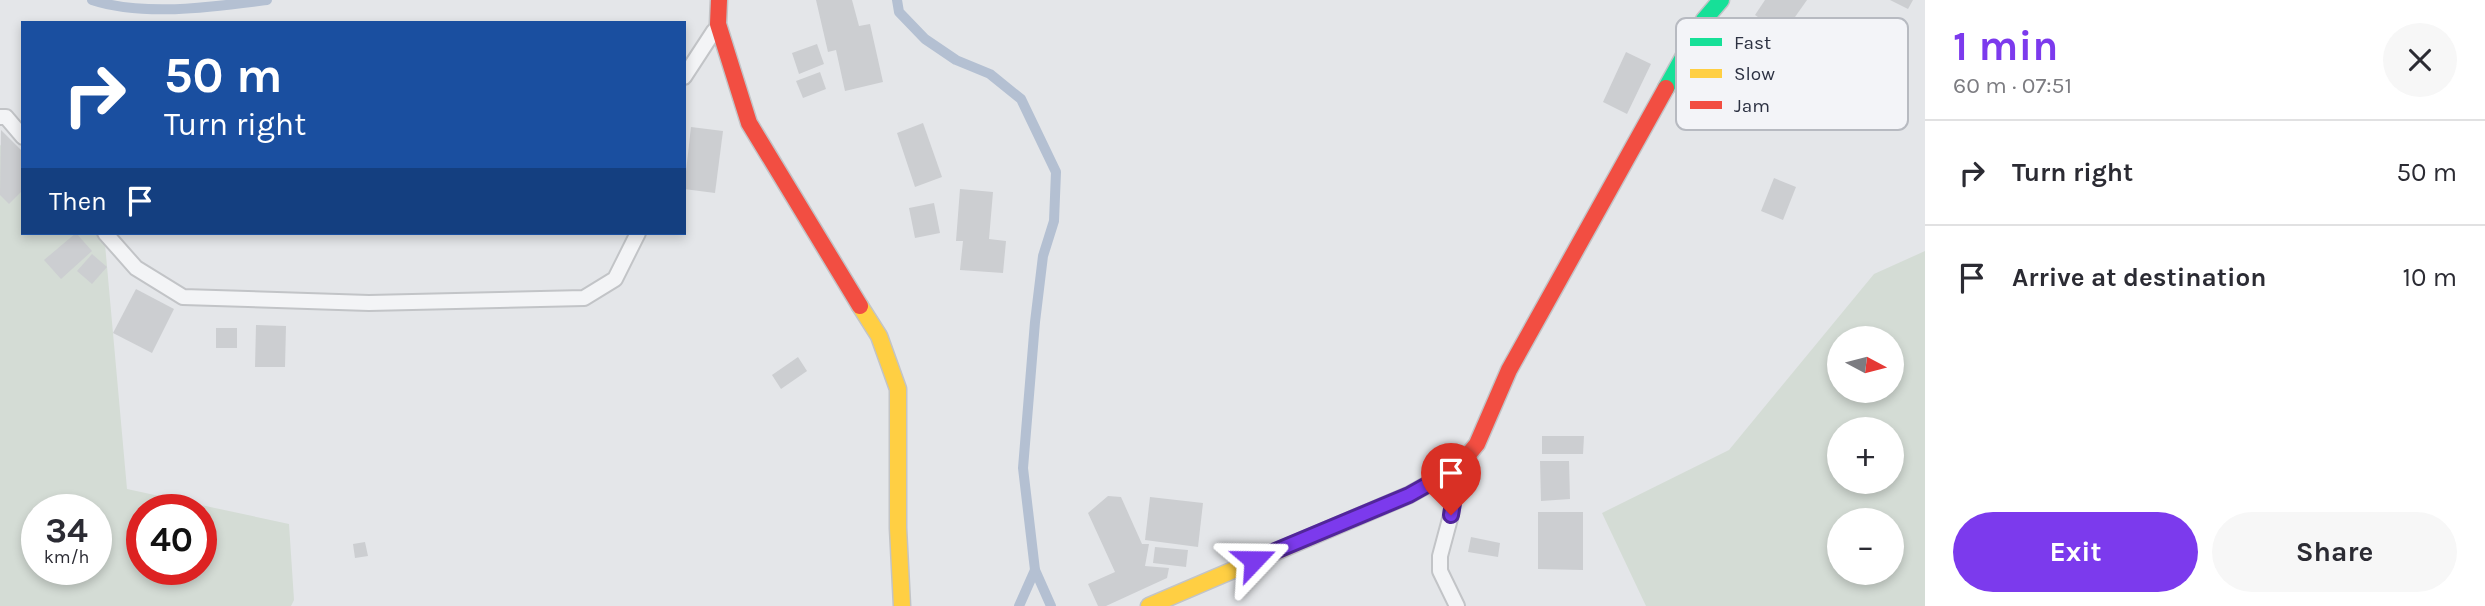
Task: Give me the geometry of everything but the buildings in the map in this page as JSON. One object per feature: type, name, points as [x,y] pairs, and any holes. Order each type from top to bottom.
[{"type":"street","points":[[719,0],[718,24],[749,123],[879,337],[898,389],[898,528],[902,606]]},
{"type":"street","points":[[1706,18],[1721,0]]},
{"type":"street","points":[[1149,606],[1409,495],[1459,467],[1477,444],[1508,370],[1676,70]]},
{"type":"lane","points":[[686,74],[718,24]]},
{"type":"lane","points":[[0,117],[6,117],[21,135]]},
{"type":"lane","points":[[107,235],[136,268],[183,297],[369,303],[584,298],[615,279],[637,235]]},
{"type":"lane","points":[[1457,606],[1440,571],[1440,556],[1451,515],[1459,467]]},
{"type":"shaded area","points":[[0,145],[21,161],[21,235],[104,235],[127,489],[150,494],[126,494],[126,585],[217,585],[217,508],[289,524],[294,600],[291,606],[0,606]]},
{"type":"shaded area","points":[[1925,251],[1925,606],[1646,606],[1602,513],[1729,450],[1827,331],[1827,403],[1904,403],[1904,326],[1831,326],[1874,274]]},
{"type":"waterway","points":[[92,0],[112,5],[156,9],[202,8],[267,0]]},
{"type":"waterway","points":[[897,0],[899,12],[925,39],[956,60],[990,74],[1021,99],[1056,172],[1054,221],[1043,256],[1035,322],[1023,468],[1035,570],[1051,606]]},
{"type":"waterway","points":[[1019,606],[1035,570]]},
{"type":"traffic: fast","points":[[1706,18],[1721,0]]},
{"type":"traffic: fast","points":[[1666,88],[1676,70]]},
{"type":"traffic: slow","points":[[860,306],[879,336],[898,389],[898,528],[902,606]]},
{"type":"traffic: slow","points":[[1149,606],[1409,495],[1459,467],[1468,455]]},
{"type":"traffic: jam","points":[[719,0],[718,24],[749,123],[860,306]]},
{"type":"traffic: jam","points":[[1468,455],[1477,444],[1509,370],[1666,88]]},
{"type":"route","points":[[1254,560],[1409,495],[1459,467],[1451,515]]}]
